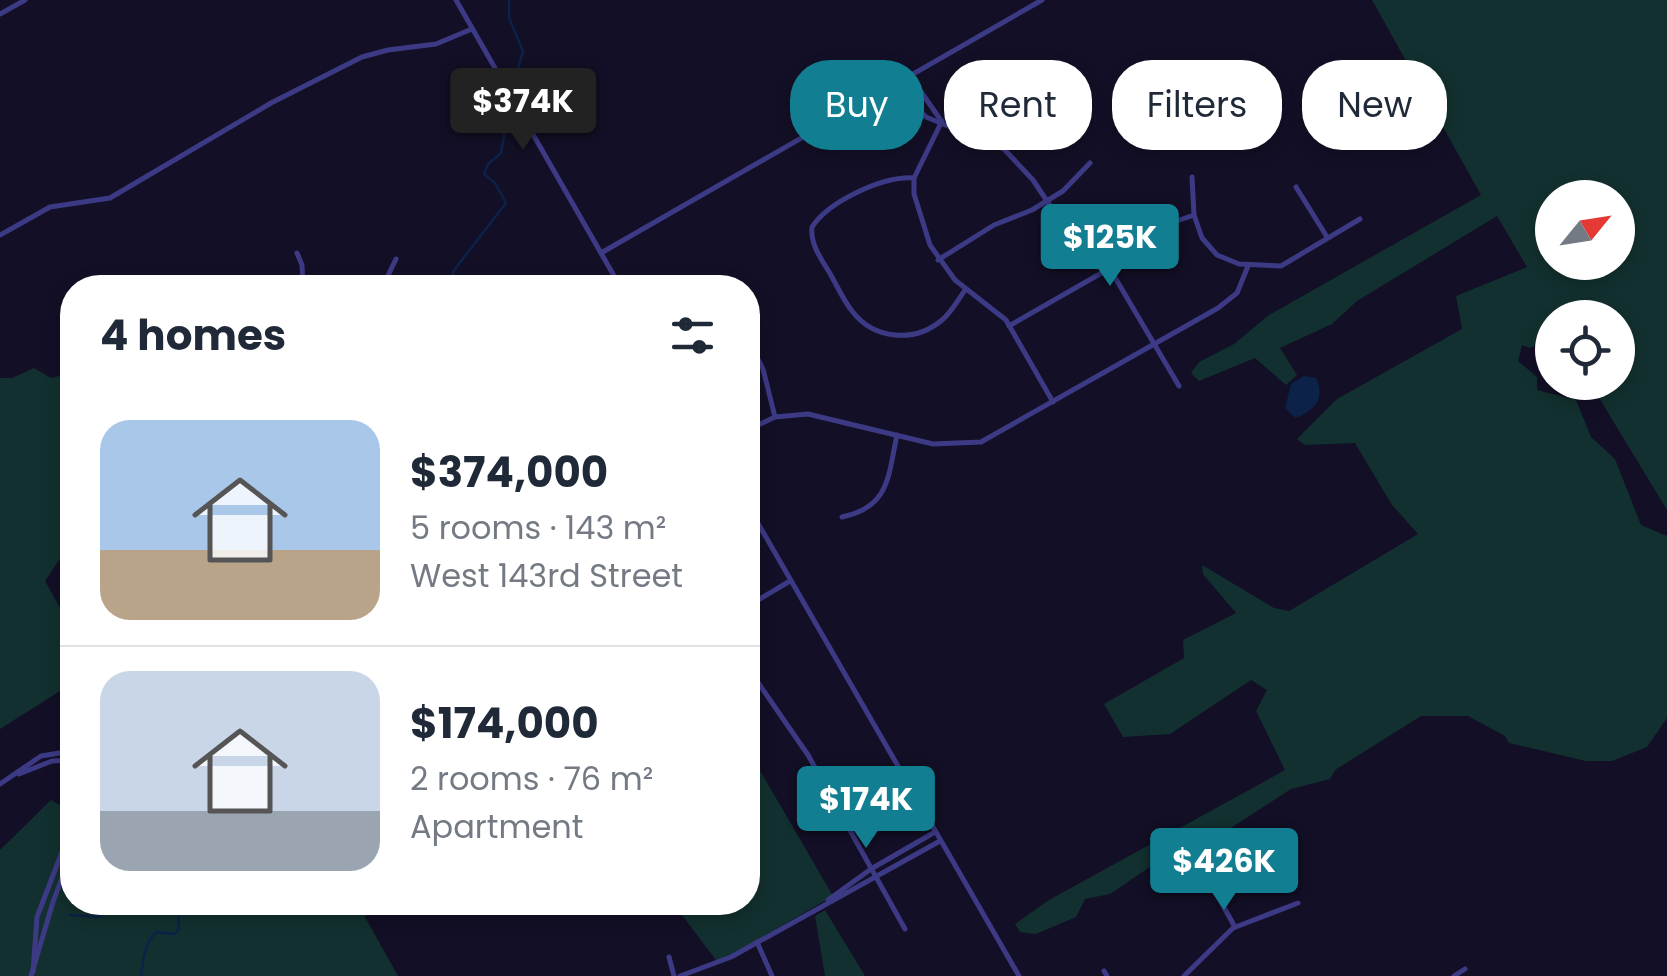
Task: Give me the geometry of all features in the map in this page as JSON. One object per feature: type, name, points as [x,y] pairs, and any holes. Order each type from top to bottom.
[{"type":"street","points":[[0,14],[25,0]]},
{"type":"street","points":[[456,0],[614,275]]},
{"type":"street","points":[[924,68],[1042,0]]},
{"type":"street","points":[[0,235],[50,207],[110,198],[270,103],[362,57],[444,42],[472,29]]},
{"type":"street","points":[[924,100],[942,121]]},
{"type":"street","points":[[924,115],[942,121]]},
{"type":"street","points":[[942,121],[914,178],[923,227],[938,260],[1009,326],[1053,402]]},
{"type":"street","points":[[601,253],[790,145]]},
{"type":"street","points":[[1005,150],[1026,170],[1064,224],[1097,247],[1178,386]]},
{"type":"street","points":[[938,260],[994,226],[1046,202],[1063,191],[1090,163]]},
{"type":"street","points":[[1192,177],[1194,216],[1202,238],[1227,262],[1281,266],[1360,219]]},
{"type":"street","points":[[914,178],[884,180],[821,215],[812,227],[814,245],[851,310],[867,326],[886,334],[913,335],[932,327],[948,314],[966,288]]},
{"type":"street","points":[[1296,187],[1328,237]]},
{"type":"street","points":[[1009,326],[1111,268],[1161,228],[1194,216]]},
{"type":"street","points":[[297,253],[302,275]]},
{"type":"street","points":[[388,275],[396,259]]},
{"type":"street","points":[[760,424],[775,417],[808,414],[950,446],[981,442],[1233,298],[1243,284],[1248,266]]},
{"type":"street","points":[[760,363],[775,417]]},
{"type":"street","points":[[842,518],[870,508],[879,499],[897,435]]},
{"type":"street","points":[[760,527],[1019,976]]},
{"type":"street","points":[[760,599],[790,581]]},
{"type":"street","points":[[760,685],[808,755],[905,929]]},
{"type":"street","points":[[0,784],[41,756],[60,753]]},
{"type":"street","points":[[12,777],[60,761]]},
{"type":"street","points":[[822,905],[871,869],[935,832]]},
{"type":"street","points":[[669,957],[677,976],[718,963],[940,841]]},
{"type":"street","points":[[32,974],[36,917],[60,856]]},
{"type":"street","points":[[32,974],[60,887]]},
{"type":"street","points":[[1213,888],[1235,927]]},
{"type":"street","points":[[1184,976],[1235,927],[1298,903]]},
{"type":"street","points":[[757,942],[772,976]]},
{"type":"street","points":[[1454,976],[1465,969]]},
{"type":"green space","points":[[1372,0],[1667,0],[1667,510],[1600,400],[1635,400],[1635,300],[1535,300],[1535,346],[1522,345],[1518,361],[1535,375],[1535,400],[1576,400],[1591,437],[1615,459],[1641,525],[1667,536],[1667,718],[1647,747],[1612,761],[1586,761],[1509,743],[1505,736],[1468,716],[1421,716],[1335,770],[1330,779],[1291,789],[1208,843],[1178,848],[1110,894],[1085,899],[1076,917],[1036,934],[1020,932],[1015,924],[1049,900],[1285,770],[1256,711],[1267,690],[1251,680],[1170,734],[1123,737],[1104,704],[1184,658],[1183,640],[1236,613],[1203,574],[1202,565],[1274,608],[1289,611],[1418,534],[1392,505],[1355,443],[1305,445],[1297,439],[1337,399],[1462,329],[1456,296],[1527,267],[1497,216],[1357,301],[1332,324],[1280,348],[1297,375],[1286,385],[1255,358],[1199,381],[1191,373],[1199,362],[1234,344],[1269,315],[1481,195],[1447,134],[1447,60],[1406,60]]},
{"type":"green space","points":[[34,368],[51,378],[60,376],[60,558],[45,581],[60,608],[60,691],[0,729],[0,378],[12,378]]},
{"type":"green space","points":[[760,771],[833,896],[718,963],[682,915],[760,915]]},
{"type":"green space","points":[[51,800],[60,805],[60,915],[366,915],[398,976],[0,976],[0,850]]},
{"type":"green space","points":[[825,910],[865,976],[825,976],[815,916]]},
{"type":"water","points":[[1304,376],[1316,378],[1319,398],[1313,408],[1295,418],[1285,408],[1291,384]]},
{"type":"waterway","points":[[509,0],[509,18],[523,51],[513,87]]},
{"type":"waterway","points":[[452,275],[506,203],[495,183],[484,174],[488,164],[501,153],[509,108]]},
{"type":"waterway","points":[[70,915],[102,915]]},
{"type":"waterway","points":[[141,976],[150,940],[157,932],[174,934],[179,929],[178,915]]}]
